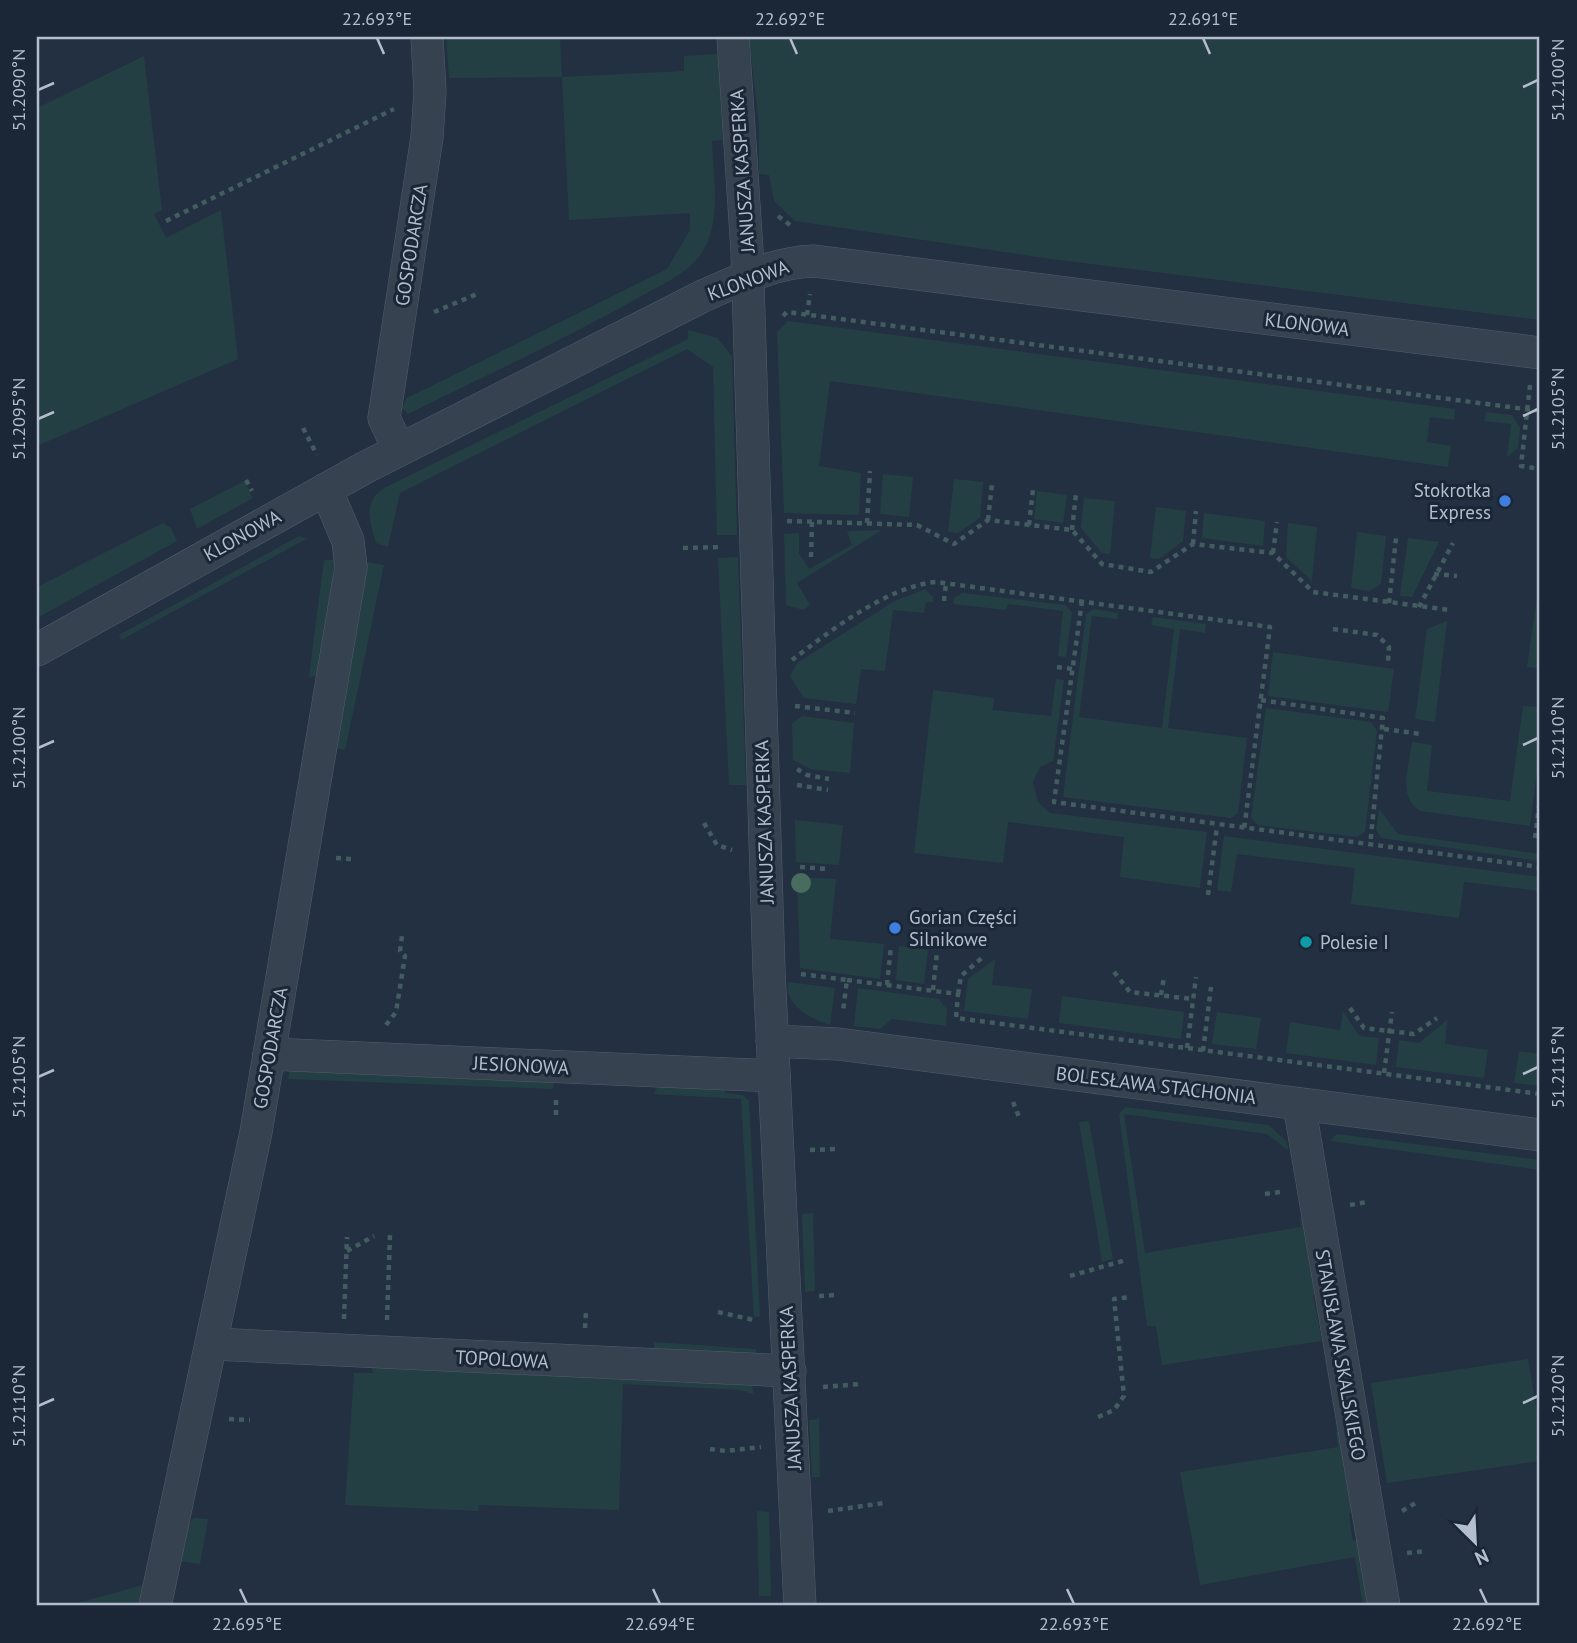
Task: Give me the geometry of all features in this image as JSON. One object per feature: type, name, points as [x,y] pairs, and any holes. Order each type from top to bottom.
[{"type":"street","name":"GOSPODARCZA","points":[[398,450],[384,418],[420,193],[430,92],[427,37]]},
{"type":"street","name":"JANUSZA KASPERKA","points":[[733,37],[747,277],[772,1041],[800,1606]]},
{"type":"street","name":"KLONOWA","points":[[37,650],[324,477],[398,450],[701,297],[747,277],[788,264],[814,261],[1540,353]]},
{"type":"street","name":"GOSPODARCZA","points":[[155,1606],[213,1344],[269,1054],[351,567],[348,541],[324,477]]},
{"type":"street","name":"BOLESŁAWA STACHONIA","points":[[772,1041],[838,1044],[1540,1135]]},
{"type":"street","name":"JESIONOWA","points":[[269,1054],[774,1076]]},
{"type":"street","name":"STANISŁAWA SKALSKIEGO","points":[[1299,1104],[1384,1606]]},
{"type":"street","name":"TOPOLOWA","points":[[213,1344],[790,1371]]},
{"type":"path","points":[[166,221],[430,92]]},
{"type":"path","points":[[779,320],[787,312],[1540,411]]},
{"type":"path","points":[[1527,408],[1521,466],[1540,469]]},
{"type":"path","points":[[303,428],[324,477]]},
{"type":"path","points":[[867,523],[870,471]]},
{"type":"path","points":[[988,520],[992,484]]},
{"type":"path","points":[[1029,525],[1033,489]]},
{"type":"path","points":[[1072,530],[1076,494]]},
{"type":"path","points":[[1193,544],[1196,511]]},
{"type":"path","points":[[776,521],[917,525],[954,544],[988,520],[1072,530],[1102,564],[1151,572],[1193,544],[1273,553],[1313,593],[1450,610]]},
{"type":"path","points":[[811,557],[812,522]]},
{"type":"path","points":[[1273,553],[1277,522]]},
{"type":"path","points":[[1389,603],[1396,538]]},
{"type":"path","points":[[1419,607],[1453,543]]},
{"type":"path","points":[[1434,575],[1457,576]]},
{"type":"path","points":[[944,601],[946,583]]},
{"type":"path","points":[[786,670],[790,662],[809,647],[885,598],[916,584],[946,583],[1270,627],[1244,830]]},
{"type":"path","points":[[1082,601],[1054,802],[1244,830],[1540,867]]},
{"type":"path","points":[[1333,629],[1377,635],[1389,647],[1388,662]]},
{"type":"path","points":[[1058,667],[1073,669]]},
{"type":"path","points":[[1261,700],[1383,718],[1384,729],[1370,846]]},
{"type":"path","points":[[783,705],[855,713]]},
{"type":"path","points":[[1384,729],[1421,734]]},
{"type":"path","points":[[796,768],[807,775],[829,779]]},
{"type":"path","points":[[786,783],[828,790]]},
{"type":"path","points":[[1535,838],[1540,798]]},
{"type":"path","points":[[704,823],[718,845],[740,850]]},
{"type":"path","points":[[1208,895],[1217,826]]},
{"type":"path","points":[[788,866],[828,869]]},
{"type":"path","points":[[385,1030],[386,1022],[396,1012],[405,956],[400,951],[402,936]]},
{"type":"path","points":[[887,985],[891,946]]},
{"type":"path","points":[[933,990],[937,953]]},
{"type":"path","points":[[982,957],[961,976],[956,1018],[1540,1094]]},
{"type":"path","points":[[1114,972],[1130,992],[1192,999]]},
{"type":"path","points":[[793,973],[958,994]]},
{"type":"path","points":[[1161,995],[1164,977]]},
{"type":"path","points":[[1187,1048],[1196,977]]},
{"type":"path","points":[[838,1044],[847,980]]},
{"type":"path","points":[[1203,1051],[1211,987]]},
{"type":"path","points":[[1350,1008],[1364,1028],[1414,1034],[1437,1018]]},
{"type":"path","points":[[1384,1073],[1392,1012]]},
{"type":"path","points":[[799,1150],[838,1149]]},
{"type":"path","points":[[386,1353],[390,1234]]},
{"type":"path","points":[[346,1252],[374,1236]]},
{"type":"path","points":[[342,1351],[347,1237]]},
{"type":"path","points":[[1070,1276],[1126,1260]]},
{"type":"path","points":[[1098,1417],[1114,1410],[1124,1396],[1114,1299],[1131,1297]]},
{"type":"path","points":[[719,1312],[766,1320]]},
{"type":"path","points":[[710,1449],[726,1451],[772,1447]]},
{"type":"path","points":[[796,1515],[884,1503]]},
{"type":"green space","points":[[446,37],[560,37],[562,77],[449,78]]},
{"type":"green space","points":[[749,37],[1540,37],[1540,320],[1051,259],[795,221],[774,201],[769,175],[759,174],[759,126]]},
{"type":"green space","points":[[718,54],[723,140],[712,141],[715,198],[709,239],[690,266],[665,283],[553,343],[408,414],[402,408],[407,398],[667,269],[690,230],[690,213],[569,220],[562,77],[684,71],[684,56]]},
{"type":"green space","points":[[144,56],[162,210],[154,214],[166,238],[221,210],[238,359],[37,446],[37,108]]},
{"type":"green space","points":[[788,321],[1455,409],[1454,420],[1430,417],[1427,442],[1451,446],[1448,467],[830,381],[819,466],[861,473],[859,515],[784,513],[777,332]]},
{"type":"green space","points":[[688,330],[717,338],[732,356],[737,535],[717,535],[713,367],[687,349],[400,493],[388,547],[376,543],[370,520],[370,506],[384,488],[688,339]]},
{"type":"green space","points":[[1486,412],[1512,415],[1520,428],[1518,448],[1507,457],[1511,424],[1484,421]]},
{"type":"green space","points":[[883,474],[913,477],[909,517],[880,514]]},
{"type":"green space","points":[[954,479],[983,482],[980,518],[958,533],[948,532]]},
{"type":"green space","points":[[244,481],[253,498],[197,529],[190,509]]},
{"type":"green space","points":[[1037,491],[1067,495],[1063,523],[1034,519]]},
{"type":"green space","points":[[1084,498],[1115,501],[1110,554],[1102,553],[1081,528]]},
{"type":"green space","points":[[1156,507],[1186,511],[1183,541],[1159,559],[1150,558]]},
{"type":"green space","points":[[1204,513],[1265,521],[1263,546],[1202,538]]},
{"type":"green space","points":[[163,523],[171,528],[177,541],[37,618],[37,587]]},
{"type":"green space","points":[[1288,523],[1317,527],[1312,581],[1286,557]]},
{"type":"green space","points":[[882,530],[797,583],[810,605],[803,610],[786,605],[784,534],[799,533],[799,553],[809,569],[852,545],[847,531]]},
{"type":"green space","points":[[1357,532],[1386,536],[1381,584],[1369,591],[1351,588]]},
{"type":"green space","points":[[299,536],[314,541],[306,539],[121,640],[119,635]]},
{"type":"green space","points":[[1408,538],[1439,542],[1412,597],[1400,596]]},
{"type":"green space","points":[[738,557],[746,785],[729,785],[718,558]]},
{"type":"green space","points":[[324,560],[335,560],[320,676],[309,677]]},
{"type":"green space","points":[[367,562],[384,565],[345,750],[335,748]]},
{"type":"green space","points":[[1540,577],[1540,669],[1527,667]]},
{"type":"green space","points":[[925,589],[933,597],[933,602],[926,602],[924,613],[893,610],[885,671],[861,669],[856,704],[804,698],[790,676],[797,663],[893,602]]},
{"type":"green space","points":[[962,593],[1066,605],[1072,613],[1066,657],[1058,656],[1063,611],[1008,604],[1006,610],[953,604],[954,598]]},
{"type":"green space","points":[[1094,609],[1118,613],[1117,619],[1092,616],[1079,717],[1162,728],[1174,629],[1151,625],[1153,617],[1206,624],[1205,633],[1180,629],[1168,728],[1247,738],[1238,813],[1231,818],[1063,797],[1086,614]]},
{"type":"green space","points":[[1447,621],[1435,722],[1415,719],[1427,629]]},
{"type":"green space","points":[[1273,652],[1394,669],[1388,712],[1268,696]]},
{"type":"green space","points":[[1056,679],[1064,680],[1053,761],[1040,767],[1033,782],[1038,802],[1050,813],[1207,832],[1200,888],[1120,877],[1124,837],[1008,822],[1003,863],[914,853],[933,690],[994,698],[993,710],[1051,716]]},
{"type":"green space","points":[[1523,706],[1540,707],[1540,748],[1530,826],[1420,811],[1413,805],[1406,780],[1412,742],[1432,745],[1427,791],[1510,801]]},
{"type":"green space","points":[[1266,708],[1371,722],[1377,731],[1365,832],[1357,837],[1258,825],[1251,818]]},
{"type":"green space","points":[[802,716],[854,723],[850,773],[811,769],[793,760],[792,724]]},
{"type":"green space","points":[[1379,809],[1398,834],[1540,854],[1540,861],[1381,838],[1376,830]]},
{"type":"green space","points":[[795,820],[843,825],[839,865],[796,862]]},
{"type":"green space","points":[[1224,836],[1540,877],[1540,891],[1464,882],[1459,918],[1351,904],[1355,868],[1237,854],[1231,892],[1217,890]]},
{"type":"green space","points":[[797,877],[836,879],[830,939],[884,944],[880,979],[800,968]]},
{"type":"green space","points":[[899,946],[928,950],[924,984],[896,980]]},
{"type":"green space","points":[[995,959],[992,985],[1032,989],[1028,1019],[964,1011],[968,979]]},
{"type":"green space","points":[[788,982],[835,988],[830,1025],[800,1010],[790,998]]},
{"type":"green space","points":[[858,988],[939,999],[947,1010],[946,1026],[892,1019],[880,1029],[854,1026]]},
{"type":"green space","points":[[1062,996],[1184,1012],[1181,1039],[1059,1023]]},
{"type":"green space","points":[[1343,1011],[1359,1036],[1379,1038],[1376,1065],[1286,1053],[1290,1022],[1340,1030]]},
{"type":"green space","points":[[1217,1012],[1261,1018],[1256,1049],[1212,1044]]},
{"type":"green space","points":[[1447,1020],[1445,1044],[1488,1050],[1484,1078],[1396,1067],[1399,1040],[1419,1043]]},
{"type":"green space","points":[[1519,1051],[1540,1054],[1540,1086],[1514,1083]]},
{"type":"green space","points":[[289,1071],[554,1082],[553,1089],[288,1079]]},
{"type":"green space","points":[[658,1086],[724,1089],[725,1093],[743,1095],[749,1101],[760,1316],[754,1317],[741,1099],[654,1094]]},
{"type":"green space","points":[[1125,1107],[1269,1125],[1286,1141],[1289,1151],[1267,1134],[1124,1114],[1145,1253],[1301,1227],[1300,1218],[1307,1216],[1316,1294],[1313,1295],[1322,1341],[1162,1365],[1156,1326],[1147,1326],[1119,1114]]},
{"type":"green space","points":[[1089,1121],[1113,1259],[1102,1262],[1079,1122]]},
{"type":"green space","points":[[1337,1134],[1540,1160],[1540,1170],[1330,1141]]},
{"type":"green space","points":[[813,1213],[815,1291],[805,1292],[802,1214]]},
{"type":"green space","points":[[654,1342],[756,1349],[756,1355],[654,1354]]},
{"type":"green space","points":[[1528,1359],[1540,1430],[1540,1461],[1387,1483],[1371,1383]]},
{"type":"green space","points":[[369,1363],[752,1384],[753,1394],[740,1390],[623,1384],[619,1510],[479,1505],[478,1511],[345,1505],[354,1373],[374,1373]]},
{"type":"green space","points":[[819,1419],[820,1477],[812,1477],[809,1420]]},
{"type":"green space","points":[[1336,1432],[1339,1432],[1353,1512],[1349,1513],[1352,1537],[1353,1541],[1360,1539],[1371,1606],[1363,1606],[1355,1557],[1200,1585],[1180,1472],[1338,1447]]},
{"type":"green space","points":[[757,1511],[769,1512],[771,1596],[759,1596]]},
{"type":"green space","points":[[194,1518],[208,1519],[200,1564],[178,1561],[187,1525]]},
{"type":"green space","points":[[143,1585],[139,1606],[67,1606]]},
{"type":"place","name":"Stokrotka Express","points":[[1505,501]]},
{"type":"place","name":"Gorian Części Silnikowe","points":[[895,928]]},
{"type":"place","name":"Polesie I","points":[[1306,942]]}]
